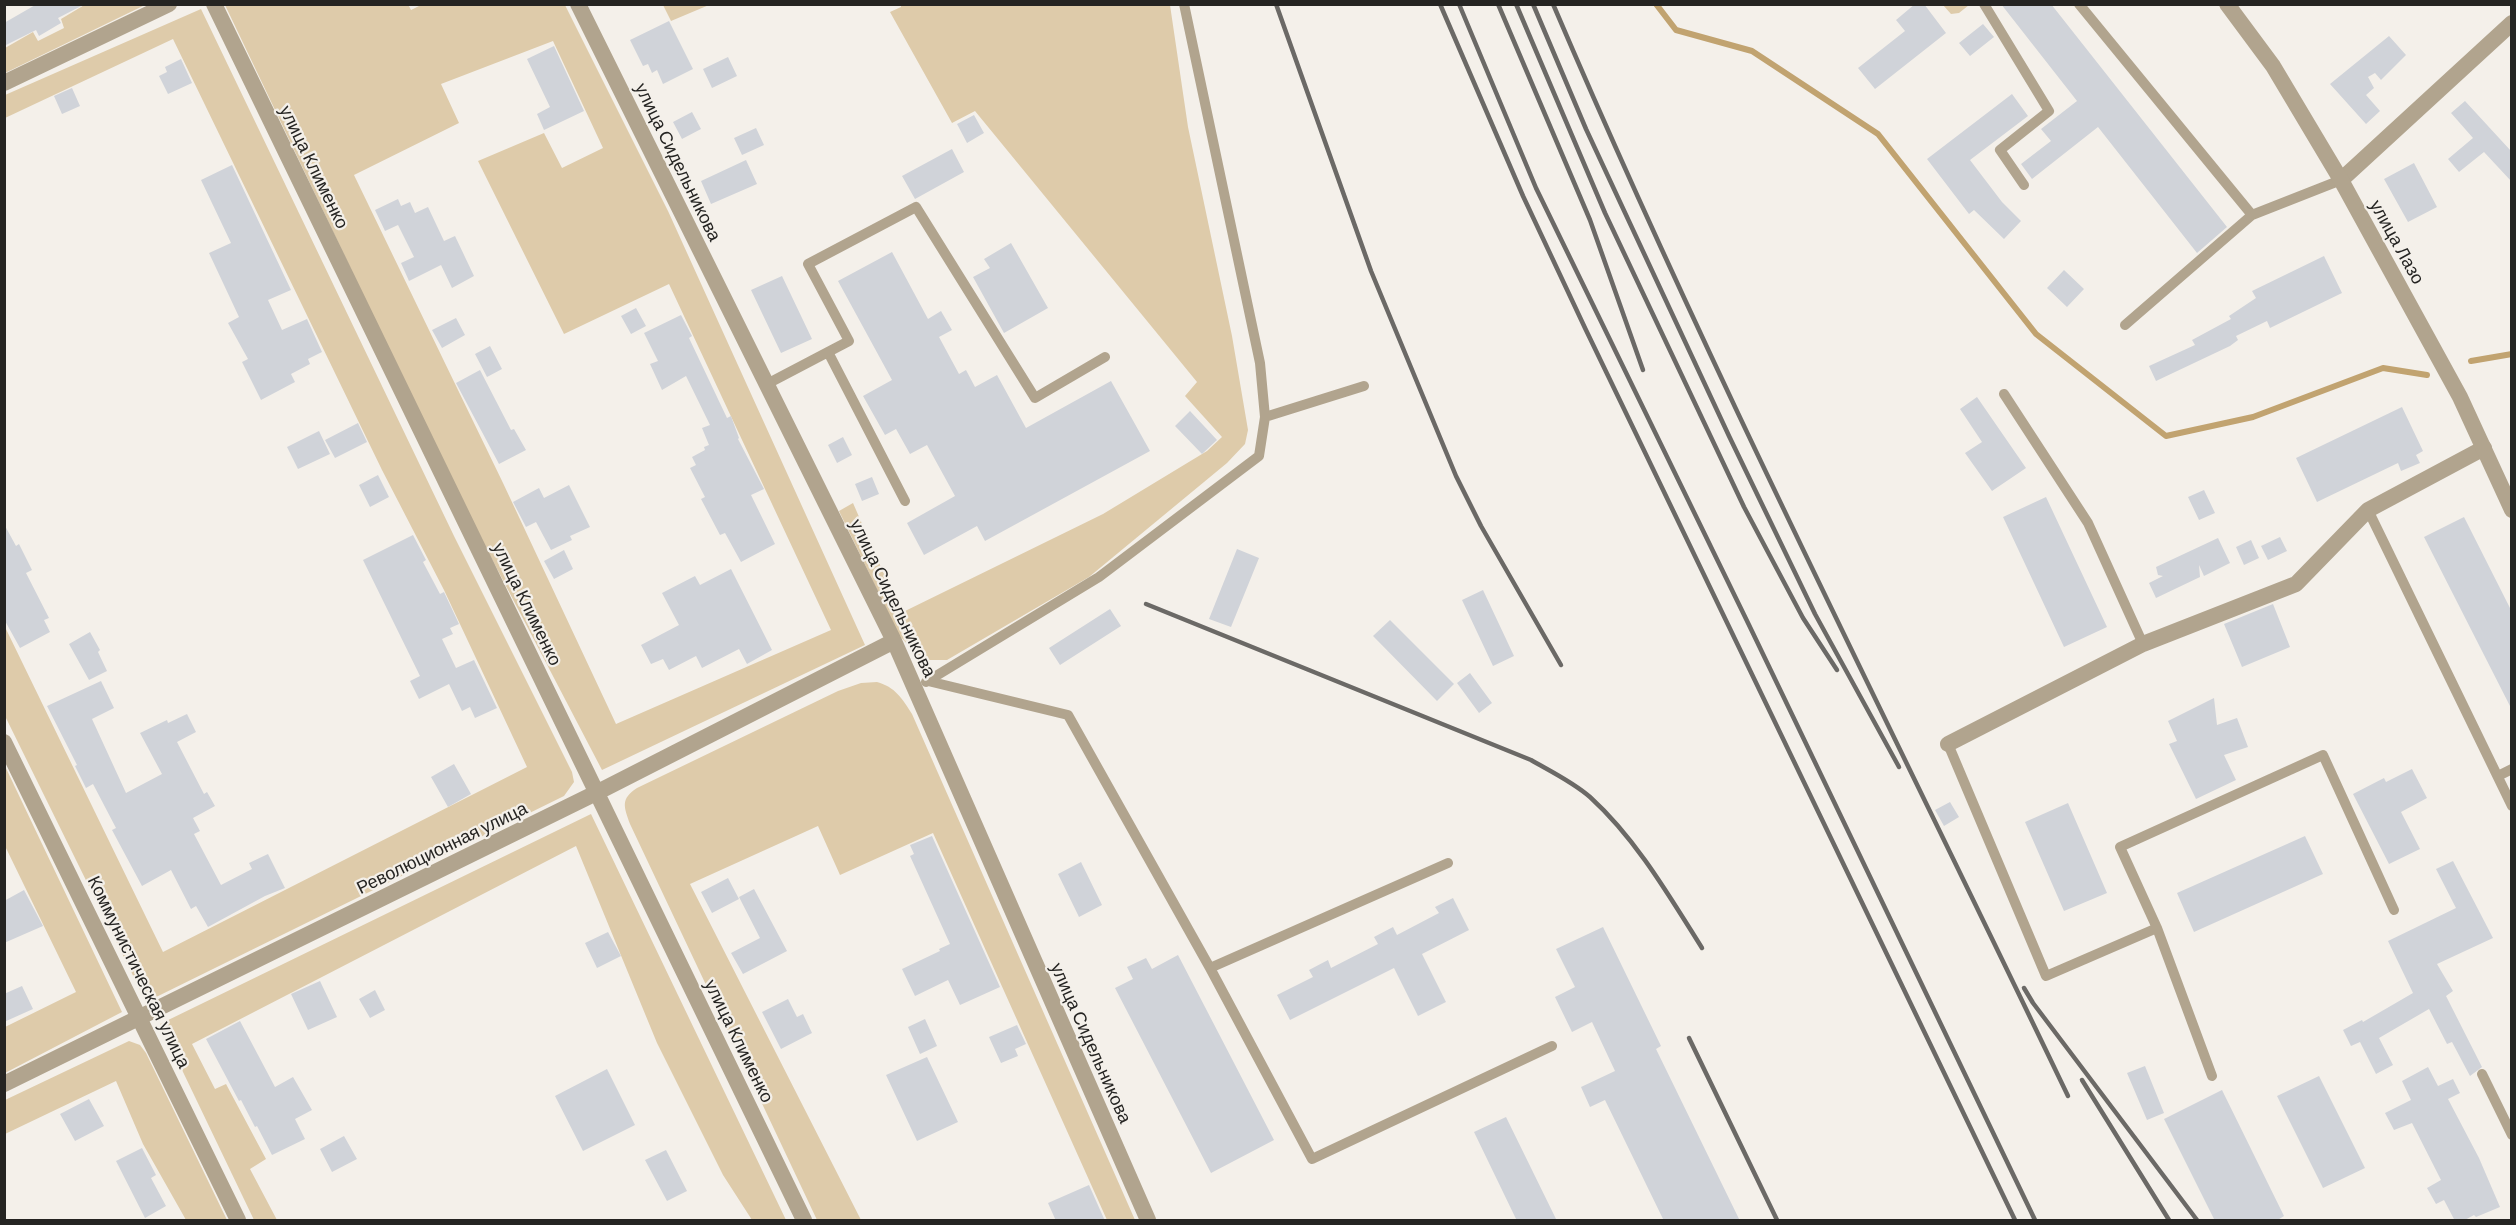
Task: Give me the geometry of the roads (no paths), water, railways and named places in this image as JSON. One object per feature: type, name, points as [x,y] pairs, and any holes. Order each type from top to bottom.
[{"type":"street","points":[[4,83],[169,4]]},
{"type":"street","name":"улица Клименко","points":[[214,4],[804,1221]]},
{"type":"street","name":"улица Сидельникова","points":[[578,4],[894,640],[922,685],[1148,1221]]},
{"type":"street","name":"улица Лазо","points":[[2227,4],[2273,66],[2341,180],[2460,397],[2511,510]]},
{"type":"street","points":[[2341,180],[2511,23]]},
{"type":"street","points":[[1948,744],[2144,644],[2296,584],[2368,510],[2484,448]]},
{"type":"street","name":"Революционная улица","points":[[4,1084],[598,792],[894,640]]},
{"type":"street","name":"Коммунистическая улица","points":[[4,742],[141,1018],[238,1221]]},
{"type":"lane","points":[[922,685],[1099,577],[1259,456],[1265,417],[1260,363],[1184,4]]},
{"type":"lane","points":[[1984,4],[2049,111],[2000,150],[2024,185]]},
{"type":"lane","points":[[2079,4],[2252,215]]},
{"type":"lane","points":[[2125,325],[2252,215],[2341,180]]},
{"type":"lane","points":[[767,384],[849,341],[808,264],[916,207],[1035,398],[1105,357]]},
{"type":"lane","points":[[828,352],[905,501]]},
{"type":"lane","points":[[1265,417],[1364,386]]},
{"type":"lane","points":[[2004,394],[2088,523],[2144,644]]},
{"type":"lane","points":[[2368,510],[2511,806]]},
{"type":"lane","points":[[922,685],[1068,715],[1210,968],[1312,1159],[1552,1046]]},
{"type":"lane","points":[[1948,744],[2046,976],[2157,928]]},
{"type":"lane","points":[[2212,1076],[2157,928],[2120,847],[2323,754],[2394,910]]},
{"type":"lane","points":[[2498,776],[2511,769]]},
{"type":"lane","points":[[1210,968],[1448,863]]},
{"type":"lane","points":[[2482,1074],[2511,1135]]},
{"type":"waterway","points":[[1656,4],[1676,30],[1752,51],[1878,134],[2036,334],[2166,436],[2253,417],[2383,368],[2427,375]]},
{"type":"waterway","points":[[2471,361],[2512,354]]},
{"type":"railway","points":[[1276,4],[1371,271],[1456,476],[1481,526],[1561,665]]},
{"type":"railway","points":[[1440,4],[1523,196],[1585,328],[2015,1220]]},
{"type":"railway","points":[[1459,4],[1536,188],[2035,1220]]},
{"type":"railway","points":[[1498,4],[1590,220],[1643,370]]},
{"type":"railway","points":[[1516,4],[1605,213],[1744,507],[1803,618],[1837,670]]},
{"type":"railway","points":[[1533,4],[1586,129],[1729,436],[1815,614],[1899,767]]},
{"type":"railway","points":[[1553,4],[1676,280],[1804,553],[2068,1096]]},
{"type":"railway","points":[[1146,604],[1531,760],[1569,782],[1607,813],[1637,849],[1702,948]]},
{"type":"railway","points":[[2024,988],[2197,1220]]},
{"type":"railway","points":[[1689,1038],[1777,1220]]},
{"type":"railway","points":[[2082,1080],[2169,1220]]}]
